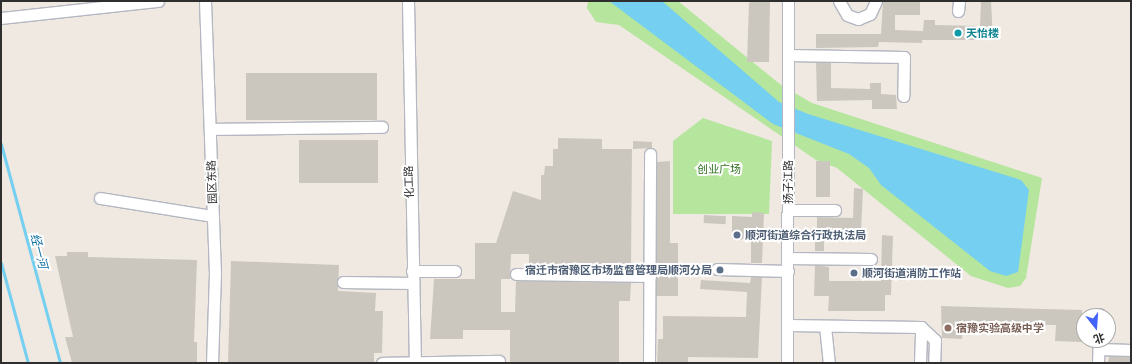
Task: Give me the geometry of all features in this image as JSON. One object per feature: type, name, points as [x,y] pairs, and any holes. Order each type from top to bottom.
[{"type":"street","points":[[1,18],[158,1]]},
{"type":"street","name":"园区东路","points":[[205,1],[211,129],[213,216],[212,363]]},
{"type":"street","name":"化工路","points":[[408,1],[412,271],[415,362]]},
{"type":"street","name":"扬子江路","points":[[787,363],[788,1]]},
{"type":"street","points":[[840,1],[847,15],[858,18],[870,14],[876,1]]},
{"type":"street","points":[[788,55],[904,57],[903,96]]},
{"type":"street","points":[[211,129],[382,127]]},
{"type":"street","points":[[649,363],[650,154]]},
{"type":"street","points":[[100,198],[213,216]]},
{"type":"street","points":[[788,210],[835,210]]},
{"type":"street","points":[[788,258],[871,259]]},
{"type":"street","points":[[717,269],[788,271]]},
{"type":"street","points":[[412,271],[455,271]]},
{"type":"street","points":[[516,274],[650,276]]},
{"type":"street","points":[[343,282],[413,283]]},
{"type":"street","points":[[788,325],[921,327],[935,340],[934,363]]},
{"type":"street","points":[[825,326],[829,363]]},
{"type":"street","points":[[920,363],[921,327]]},
{"type":"street","points":[[1116,347],[1131,350]]},
{"type":"street","points":[[1098,363],[1099,348]]},
{"type":"street","points":[[382,363],[499,361]]},
{"type":"green space","points":[[588,1],[678,1],[781,85],[812,103],[1042,178],[1026,278],[1020,286],[1008,288],[971,276],[837,168],[816,160],[619,25],[596,22],[587,8]]},
{"type":"green space","name":"创业广场","points":[[703,118],[772,141],[769,214],[673,214],[673,141]]},
{"type":"water","points":[[609,1],[662,1],[779,102],[808,114],[1021,180],[1029,190],[1018,272],[1006,276],[990,271],[881,185],[869,168],[849,154],[773,124]]},
{"type":"building","points":[[753,1],[770,1],[769,62],[747,62],[749,3]]},
{"type":"building","points":[[883,1],[920,1],[920,15],[895,15],[895,30],[923,31],[924,20],[935,20],[935,25],[980,26],[981,1],[991,1],[993,40],[922,40],[922,43],[879,42],[878,47],[816,48],[816,34],[881,34]]},
{"type":"building","points":[[816,62],[831,63],[831,88],[870,89],[870,83],[881,83],[881,94],[896,95],[897,109],[872,109],[872,100],[817,101]]},
{"type":"building","points":[[246,73],[377,73],[377,120],[246,120]]},
{"type":"building","points":[[558,138],[602,139],[602,149],[632,149],[631,269],[529,267],[529,254],[511,254],[510,279],[501,279],[501,312],[515,312],[516,281],[631,283],[630,301],[619,301],[619,363],[510,363],[510,330],[463,330],[463,339],[430,339],[434,279],[475,279],[475,243],[496,243],[513,191],[541,200],[541,175],[544,175],[545,166],[553,166],[553,149],[558,149]]},
{"type":"building","points":[[299,140],[378,140],[378,183],[299,183]]},
{"type":"building","points":[[633,141],[652,142],[652,148],[633,149]]},
{"type":"building","points":[[670,161],[670,243],[678,243],[678,296],[656,296],[657,162]]},
{"type":"building","points":[[816,161],[830,161],[830,197],[816,197]]},
{"type":"building","points":[[854,188],[863,189],[861,231],[817,231],[817,217],[853,218]]},
{"type":"building","points":[[752,212],[764,213],[762,263],[751,263],[751,240],[732,239],[732,216],[752,217]]},
{"type":"building","points":[[704,215],[726,216],[726,224],[704,223]]},
{"type":"building","points":[[815,234],[824,234],[824,251],[815,251]]},
{"type":"building","points":[[882,235],[893,236],[891,295],[885,295],[885,311],[828,311],[829,296],[814,296],[815,265],[829,267],[829,281],[881,281]]},
{"type":"building","points":[[67,252],[88,252],[88,257],[197,260],[194,342],[197,342],[197,363],[72,363],[65,337],[73,337],[55,256],[67,256]]},
{"type":"building","points":[[231,261],[339,265],[338,291],[376,293],[375,311],[383,311],[382,353],[374,353],[374,363],[228,363]]},
{"type":"building","points":[[751,277],[762,277],[758,358],[688,357],[688,363],[657,363],[658,339],[663,339],[663,316],[746,317],[747,292],[700,289],[701,280],[750,283]]},
{"type":"building","points":[[941,306],[1076,310],[1076,342],[1055,341],[1056,325],[963,323],[962,339],[942,338]]},
{"type":"building","points":[[1109,356],[1131,357],[1131,363],[1108,363]]},
{"type":"waterway","name":"经一河","points":[[1,144],[60,363]]},
{"type":"waterway","name":"经一河","points":[[1,263],[28,363]]},
{"type":"place","name":"天怡楼","points":[[958,33]]},
{"type":"place","name":"顺河街道综合行政执法局","points":[[737,235]]},
{"type":"place","name":"宿迁市宿豫区市场监督管理局顺河分局","points":[[720,270]]},
{"type":"place","name":"顺河街道消防工作站","points":[[854,273]]},
{"type":"place","name":"宿豫实验高级中学","points":[[948,328]]}]
